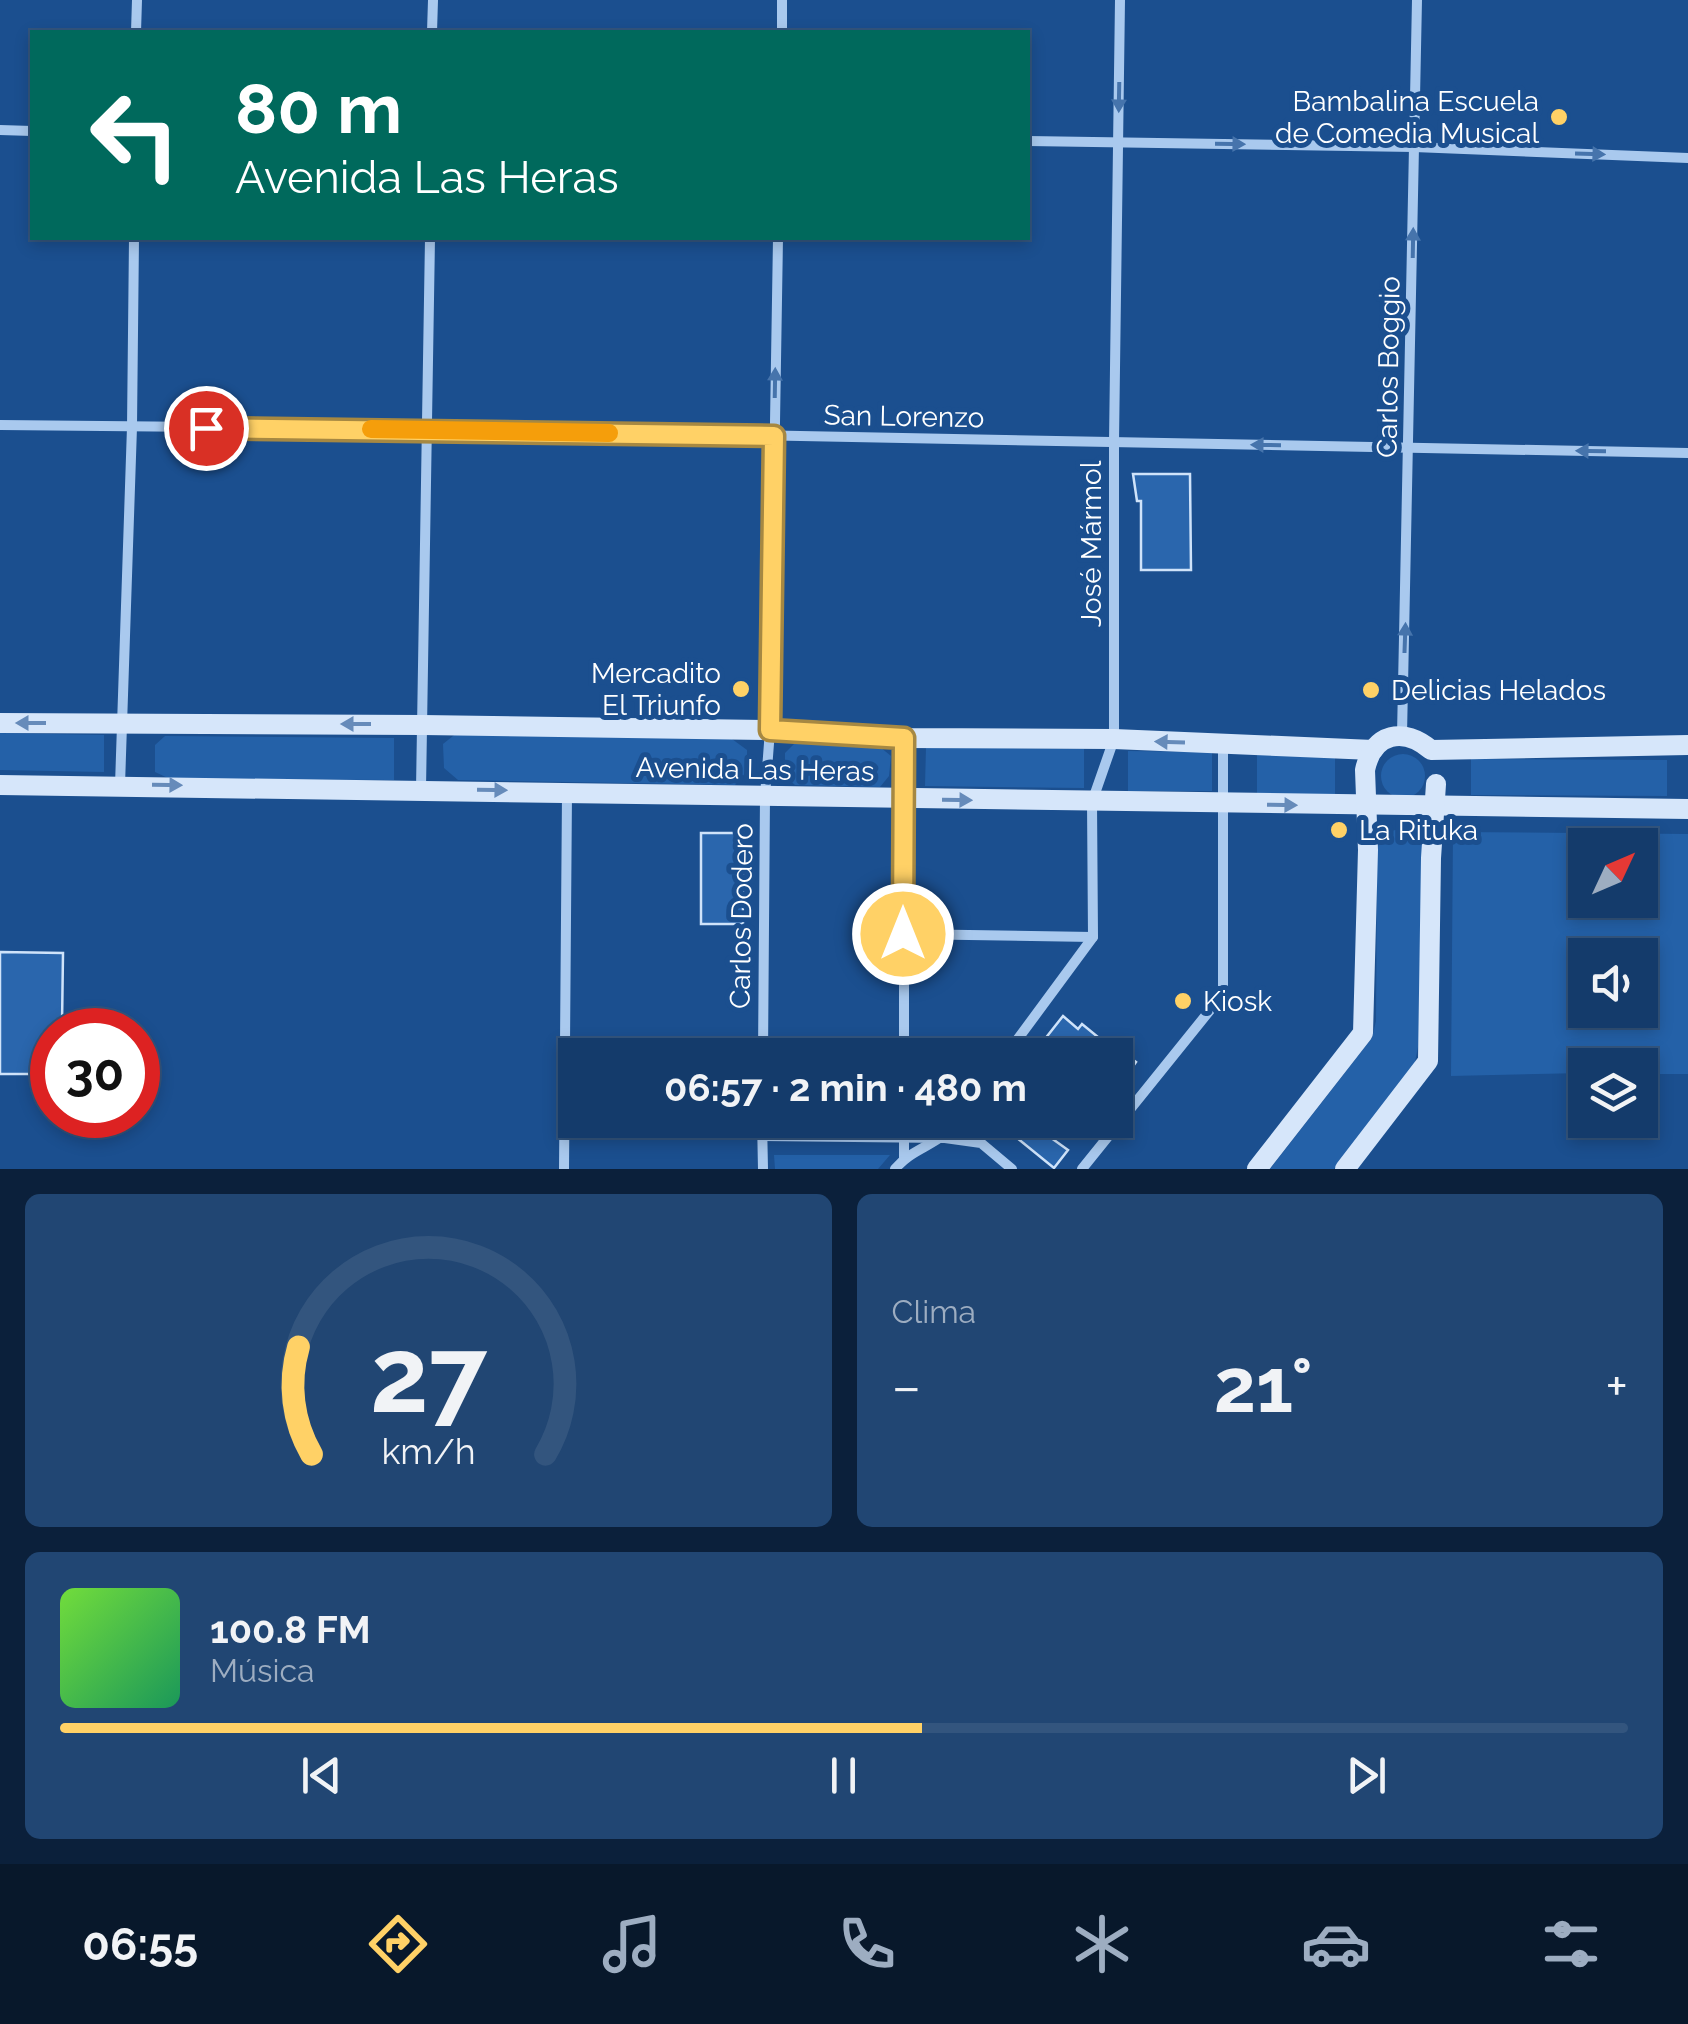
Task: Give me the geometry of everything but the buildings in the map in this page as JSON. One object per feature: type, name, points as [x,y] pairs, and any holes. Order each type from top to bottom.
[{"type":"main road","name":"Avenida Las Heras","points":[[0,723],[423,724],[1223,744],[1418,739],[1431,750],[1688,746]]},
{"type":"main road","points":[[1257,1169],[1363,1033],[1366,770],[1387,741]]},
{"type":"main road","points":[[1368,784],[1377,798],[1413,806],[1427,798],[1436,784],[1438,764],[1431,750]]},
{"type":"main road","name":"Avenida Las Heras","points":[[0,785],[1688,809]]},
{"type":"main road","points":[[1344,1169],[1428,1061],[1413,806]]},
{"type":"street","points":[[136,30],[137,0]]},
{"type":"street","points":[[432,0],[432,30]]},
{"type":"street","points":[[782,0],[782,30]]},
{"type":"street","name":"José Mármol","points":[[1093,937],[1092,802],[1114,740],[1120,0]]},
{"type":"street","name":"Carlos Boggio","points":[[1387,741],[1410,448],[1417,0]]},
{"type":"street","points":[[0,130],[30,131]]},
{"type":"street","points":[[1030,141],[1414,147],[1688,158]]},
{"type":"street","points":[[120,785],[134,240]]},
{"type":"street","points":[[420,789],[430,240]]},
{"type":"street","name":"Carlos Dodero","points":[[762,1038],[778,240]]},
{"type":"street","name":"San Lorenzo","points":[[0,426],[428,429],[1688,453]]},
{"type":"street","points":[[904,738],[904,1038]]},
{"type":"street","points":[[1082,1169],[1223,994],[1223,744]]},
{"type":"street","points":[[564,1169],[567,792]]},
{"type":"street","points":[[903,934],[1093,937]]},
{"type":"street","points":[[1019,1038],[1093,937]]},
{"type":"street","points":[[762,1138],[763,1169]]},
{"type":"street","points":[[904,1138],[904,1158]]},
{"type":"street","points":[[895,1169],[904,1158],[945,1138],[981,1143],[1012,1169]]},
{"type":"shaded area","points":[[458,732],[732,739],[747,750],[747,771],[735,785],[458,780],[444,768],[443,744]]},
{"type":"shaded area","points":[[0,733],[104,735],[104,772],[0,770]]},
{"type":"shaded area","points":[[165,736],[394,738],[394,780],[170,779],[155,772],[155,745]]},
{"type":"shaded area","points":[[795,743],[880,747],[891,756],[889,776],[880,787],[795,785],[785,776],[785,753]]},
{"type":"shaded area","points":[[926,747],[1084,749],[1084,788],[925,786]]},
{"type":"shaded area","points":[[1128,751],[1212,752],[1212,791],[1128,791]]},
{"type":"shaded area","points":[[1403,754],[1419,760],[1425,776],[1419,792],[1403,798],[1387,792],[1381,776],[1387,760]]},
{"type":"shaded area","points":[[1257,755],[1335,755],[1335,795],[1257,794]]},
{"type":"shaded area","points":[[1471,759],[1667,760],[1667,796],[1471,795]]},
{"type":"shaded area","points":[[1406,828],[1424,843],[1419,1042],[1414,1067],[1334,1169],[1270,1169],[1372,1038],[1376,1021],[1377,851],[1386,834]]},
{"type":"shaded area","points":[[1453,832],[1568,833],[1568,918],[1658,918],[1658,834],[1688,834],[1688,1074],[1658,1074],[1658,1048],[1568,1048],[1568,1073],[1451,1076]]},
{"type":"shaded area","points":[[774,1155],[890,1155],[878,1169],[775,1169]]},
{"type":"slow traffic","points":[[371,429],[609,433]]},
{"type":"place","name":"Bambalina Escuela de Comedia Musical","points":[[1559,117]]},
{"type":"place","name":"Mercadito El Triunfo","points":[[741,689]]},
{"type":"place","name":"Delicias Helados","points":[[1371,690]]},
{"type":"place","name":"La Rituka","points":[[1339,830]]},
{"type":"place","name":"Kiosk","points":[[1183,1001]]},
{"type":"route","points":[[206,428],[774,436],[770,730],[904,738],[903,934]]}]
